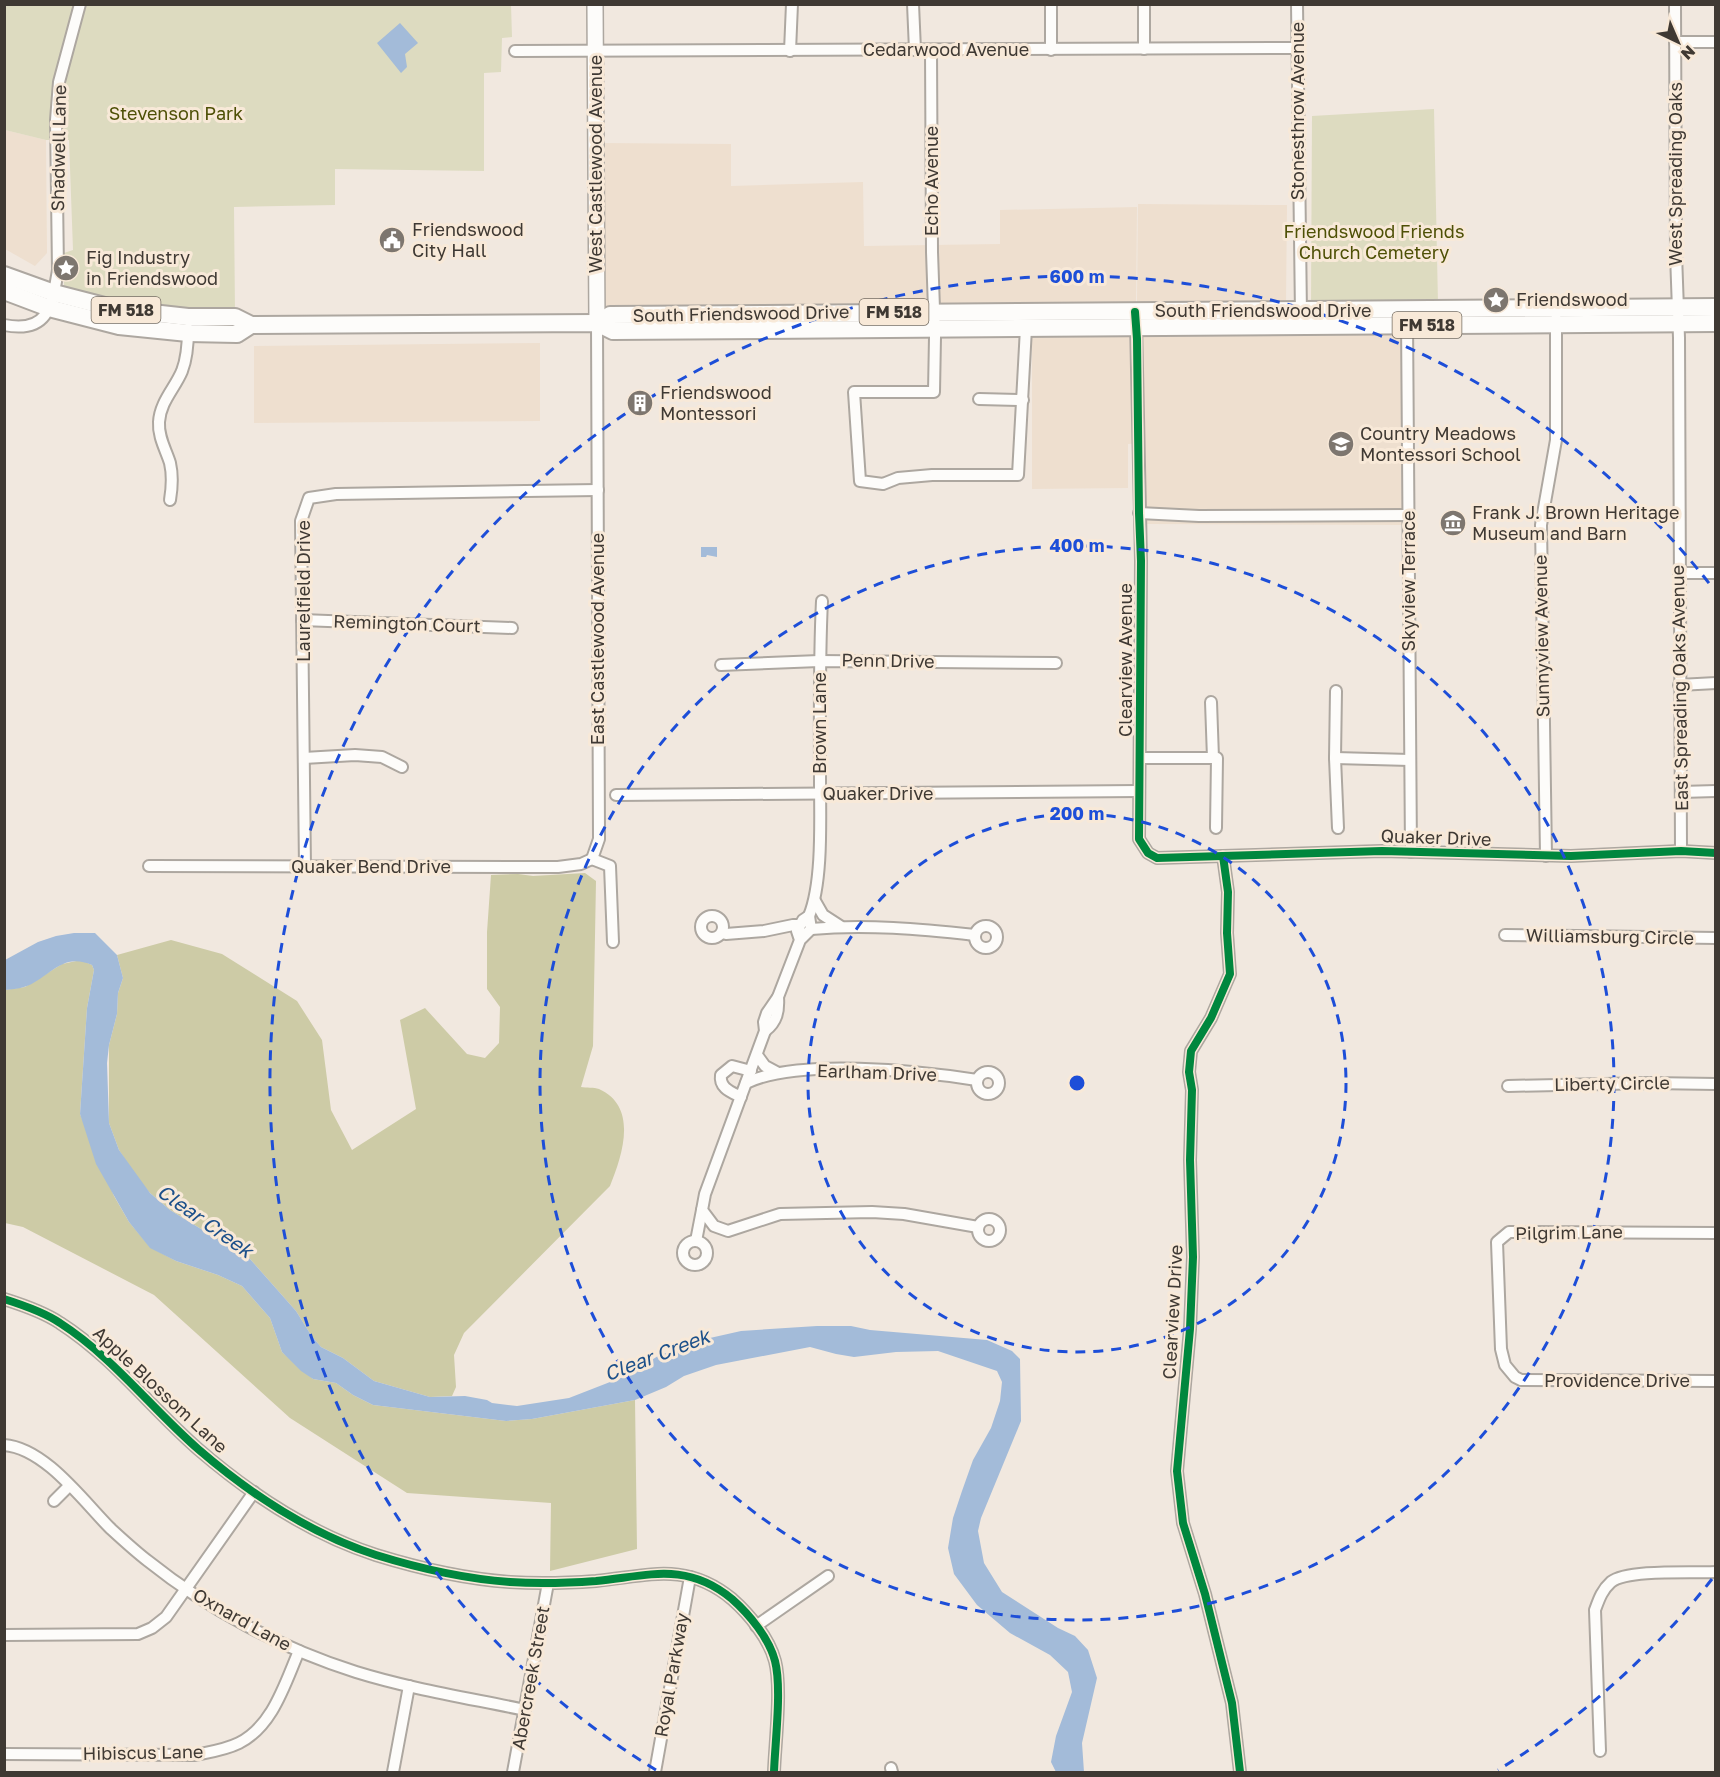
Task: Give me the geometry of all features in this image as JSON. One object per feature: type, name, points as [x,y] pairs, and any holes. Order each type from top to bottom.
[{"type":"main road","name":"South Friendswood Drive","points":[[4,275],[52,301]]},
{"type":"main road","name":"South Friendswood Drive","points":[[4,291],[52,301],[116,309],[188,325],[235,317],[251,325],[597,323],[610,315],[934,320],[1678,316],[1716,323]]},
{"type":"main road","name":"South Friendswood Drive","points":[[1678,316],[1716,308]]},
{"type":"main road","name":"South Friendswood Drive","points":[[934,320],[1026,328],[1136,320]]},
{"type":"street","name":"Shadwell Lane","points":[[52,301],[58,270],[56,120],[59,82],[80,4]]},
{"type":"street","name":"West Castlewood Avenue","points":[[595,4],[597,323]]},
{"type":"street","points":[[790,51],[792,4]]},
{"type":"street","points":[[913,4],[915,50]]},
{"type":"street","points":[[1051,4],[1051,50]]},
{"type":"street","points":[[1144,4],[1144,49]]},
{"type":"street","name":"Stonesthrow Avenue","points":[[1297,4],[1301,318]]},
{"type":"street","name":"West Spreading Oaks","points":[[1675,4],[1678,316]]},
{"type":"street","points":[[1675,42],[1716,42]]},
{"type":"street","name":"Cedarwood Avenue","points":[[514,51],[1297,48]]},
{"type":"street","name":"Echo Avenue","points":[[931,50],[934,392],[854,392],[860,481],[883,484],[898,478],[932,475],[1018,475],[1023,400]]},
{"type":"street","points":[[4,325],[15,327],[36,324],[45,317],[52,301]]},
{"type":"street","name":"East Spreading Oaks Avenue","points":[[1678,316],[1681,851]]},
{"type":"street","name":"Sunnyview Avenue","points":[[1546,856],[1540,525],[1556,440],[1556,317]]},
{"type":"street","name":"Skyview Terrace","points":[[1407,318],[1411,852]]},
{"type":"street","name":"Clearview Avenue","points":[[1136,320],[1141,561],[1139,839],[1148,853],[1156,857]]},
{"type":"street","name":"East Castlewood Avenue","points":[[592,859],[599,839],[597,323]]},
{"type":"street","points":[[170,500],[172,486],[170,463],[162,443],[159,423],[162,407],[182,371],[186,355],[188,325]]},
{"type":"street","points":[[979,399],[1023,400],[1026,328]]},
{"type":"street","name":"Laurelfield Drive","points":[[305,867],[301,521],[309,498],[336,494],[598,490]]},
{"type":"street","points":[[1139,513],[1210,516],[1409,515]]},
{"type":"street","points":[[1679,573],[1716,573]]},
{"type":"street","name":"Brown Lane","points":[[799,925],[809,916],[815,901],[820,794],[819,661],[822,601]]},
{"type":"street","name":"Remington Court","points":[[302,620],[512,628]]},
{"type":"street","name":"Penn Drive","points":[[721,665],[819,661],[1056,663]]},
{"type":"street","points":[[1679,685],[1716,682]]},
{"type":"street","points":[[1336,691],[1335,758],[1338,828]]},
{"type":"street","points":[[1211,702],[1213,758]]},
{"type":"street","points":[[304,758],[355,754],[382,757],[402,767]]},
{"type":"street","points":[[1140,758],[1217,758],[1216,828]]},
{"type":"street","points":[[1335,758],[1410,760]]},
{"type":"street","name":"Quaker Drive","points":[[616,795],[1139,791]]},
{"type":"street","points":[[1681,792],[1716,791]]},
{"type":"street","name":"Quaker Drive","points":[[1156,857],[1382,851],[1546,856],[1681,851],[1716,854]]},
{"type":"street","name":"Clearview Drive","points":[[1223,856],[1228,892],[1227,933],[1230,974],[1222,996],[1191,1051],[1189,1072],[1192,1090],[1190,1160],[1193,1257],[1190,1329],[1177,1471],[1183,1523],[1205,1594],[1232,1703],[1239,1773]]},
{"type":"street","points":[[592,859],[610,866],[614,942]]},
{"type":"street","name":"Quaker Bend Drive","points":[[149,866],[558,867],[581,864],[592,859]]},
{"type":"street","points":[[815,901],[823,915],[840,926]]},
{"type":"street","points":[[809,916],[811,929]]},
{"type":"street","points":[[722,933],[764,932],[799,925],[797,931],[800,940]]},
{"type":"street","points":[[720,1230],[700,1243],[705,1194],[757,1055],[765,1031],[766,1013],[778,997],[800,940],[811,929],[840,926],[914,928],[975,935]]},
{"type":"street","name":"Williamsburg Circle","points":[[1505,935],[1716,938]]},
{"type":"street","points":[[757,1055],[765,1066],[778,1073]]},
{"type":"street","points":[[741,1097],[723,1086],[720,1081],[721,1075],[732,1066],[751,1071]]},
{"type":"street","name":"Earlham Drive","points":[[746,1083],[761,1076],[818,1070],[882,1070],[939,1074],[977,1080]]},
{"type":"street","name":"Liberty Circle","points":[[1508,1086],[1716,1084]]},
{"type":"street","points":[[702,1210],[710,1222],[720,1230],[728,1232],[780,1214],[872,1212],[904,1214],[978,1227]]},
{"type":"street","name":"Pilgrim Lane","points":[[1520,1380],[1505,1365],[1501,1349],[1497,1242],[1509,1232],[1716,1233]]},
{"type":"street","name":"Apple Blossom Lane","points":[[4,1299],[58,1321],[85,1340],[198,1449],[254,1492],[314,1529],[376,1555],[474,1578],[548,1583],[598,1581],[646,1574],[674,1573],[715,1587],[733,1600],[756,1626],[775,1661],[777,1682],[774,1773]]},
{"type":"street","name":"Providence Drive","points":[[1520,1380],[1716,1381]]},
{"type":"street","name":"Oxnard Lane","points":[[4,1445],[13,1446],[33,1455],[53,1470],[148,1561],[241,1623],[299,1651],[356,1672],[409,1686],[525,1710]]},
{"type":"street","points":[[54,1501],[69,1486]]},
{"type":"street","points":[[4,1635],[138,1634],[152,1628],[166,1617],[187,1589],[254,1492]]},
{"type":"street","points":[[1600,1751],[1595,1610],[1602,1591],[1614,1580],[1629,1575],[1716,1572]]},
{"type":"street","points":[[756,1626],[828,1576]]},
{"type":"street","name":"Royal Parkway","points":[[655,1773],[690,1577]]},
{"type":"street","name":"Abercreek Street","points":[[513,1773],[548,1583]]},
{"type":"street","name":"Hibiscus Lane","points":[[4,1754],[195,1755],[217,1751],[240,1742],[261,1726],[277,1701],[299,1651]]},
{"type":"street","points":[[393,1773],[409,1686]]},
{"type":"shaded area","points":[[5,130],[46,140],[47,253],[35,266],[5,249]]},
{"type":"shaded area","points":[[601,143],[731,144],[731,186],[863,182],[864,246],[1000,244],[1000,210],[1137,207],[1136,303],[1071,306],[608,310],[604,305]]},
{"type":"shaded area","points":[[1138,204],[1287,205],[1286,304],[1137,303]]},
{"type":"shaded area","points":[[1401,330],[1403,525],[1145,524],[1143,443],[1128,444],[1128,488],[1032,489],[1032,333]]},
{"type":"shaded area","points":[[540,343],[540,421],[254,423],[254,346]]},
{"type":"shaded area","points":[[585,873],[596,881],[593,1046],[581,1087],[599,1089],[611,1097],[619,1108],[623,1120],[622,1147],[610,1186],[464,1333],[454,1355],[456,1387],[452,1396],[430,1397],[374,1381],[343,1358],[321,1347],[296,1311],[250,1259],[170,1210],[150,1193],[119,1150],[109,1123],[109,1045],[117,1014],[118,993],[123,978],[117,955],[171,940],[222,954],[297,1001],[322,1040],[331,1110],[352,1150],[416,1109],[400,1020],[425,1008],[467,1054],[485,1058],[499,1043],[500,1007],[487,989],[487,932],[491,875],[533,876]]},
{"type":"shaded area","points":[[81,960],[92,965],[94,970],[87,1008],[80,1114],[114,1196],[129,1222],[150,1247],[176,1261],[242,1286],[270,1318],[282,1352],[313,1379],[336,1383],[373,1405],[506,1421],[532,1419],[635,1400],[637,1549],[550,1571],[551,1503],[407,1493],[290,1418],[154,1295],[23,1227],[5,1223],[4,990],[25,987],[62,964]]},
{"type":"green space","name":"Stevenson Park","points":[[5,5],[511,5],[512,37],[502,38],[501,72],[484,73],[484,171],[335,169],[335,205],[234,207],[235,312],[172,310],[98,300],[78,294],[64,286],[64,253],[73,250],[69,140],[46,140],[5,130]]},
{"type":"green space","name":"Friendswood Friends Church Cemetery","points":[[1434,109],[1438,304],[1311,306],[1312,116]]},
{"type":"water","points":[[400,23],[418,43],[405,54],[407,67],[401,73],[377,43]]},
{"type":"water","points":[[701,547],[717,547],[717,557],[707,555],[701,557]]},
{"type":"water","points":[[74,933],[95,933],[117,955],[123,978],[118,993],[117,1014],[107,1063],[109,1123],[119,1150],[150,1193],[170,1210],[250,1259],[296,1311],[321,1347],[343,1358],[374,1381],[430,1397],[465,1396],[517,1406],[569,1398],[628,1375],[658,1356],[701,1340],[741,1331],[817,1326],[851,1326],[870,1330],[987,1340],[1012,1351],[1020,1359],[1021,1421],[981,1518],[978,1531],[984,1563],[1002,1592],[1058,1628],[1075,1636],[1088,1650],[1097,1678],[1082,1743],[1084,1772],[1056,1772],[1051,1762],[1056,1736],[1072,1692],[1068,1672],[1050,1655],[1010,1633],[977,1605],[954,1574],[948,1548],[953,1518],[962,1491],[973,1460],[991,1428],[1000,1401],[1002,1382],[997,1371],[938,1351],[896,1352],[854,1357],[810,1347],[716,1365],[684,1376],[666,1387],[635,1400],[532,1419],[506,1421],[373,1405],[336,1383],[313,1379],[301,1371],[282,1352],[270,1318],[242,1286],[176,1261],[150,1248],[129,1222],[96,1164],[80,1114],[87,1008],[94,970],[92,965],[72,961],[22,988],[5,990],[5,960],[38,942]]},
{"type":"cycle path","points":[[1135,312],[1141,561],[1139,839],[1148,853],[1157,858],[1382,851],[1571,856],[1681,851],[1716,853]]},
{"type":"cycle path","points":[[1223,856],[1228,892],[1227,933],[1230,974],[1211,1018],[1191,1051],[1189,1072],[1192,1090],[1190,1160],[1193,1257],[1190,1329],[1177,1471],[1183,1523],[1205,1594],[1232,1703],[1240,1772]]},
{"type":"cycle path","points":[[4,1299],[47,1315],[79,1336],[115,1367],[198,1449],[238,1481],[282,1511],[352,1546],[426,1568],[494,1581],[564,1583],[666,1574],[699,1579],[715,1587],[732,1599],[751,1619],[763,1635],[775,1661],[778,1700],[774,1772]]},
{"type":"place","name":"Friendswood City Hall","points":[[392,240]]},
{"type":"place","name":"Fig Industry in Friendswood","points":[[66,268]]},
{"type":"place","name":"Friendswood","points":[[1496,300]]},
{"type":"place","name":"Friendswood Montessori","points":[[640,403]]},
{"type":"place","name":"Country Meadows Montessori School","points":[[1341,444]]},
{"type":"place","name":"Frank J. Brown Heritage Museum and Barn","points":[[1453,523]]},
{"type":"water label","name":"Clear Creek","points":[[205,1221]]},
{"type":"water label","name":"Clear Creek","points":[[657,1355]]}]
